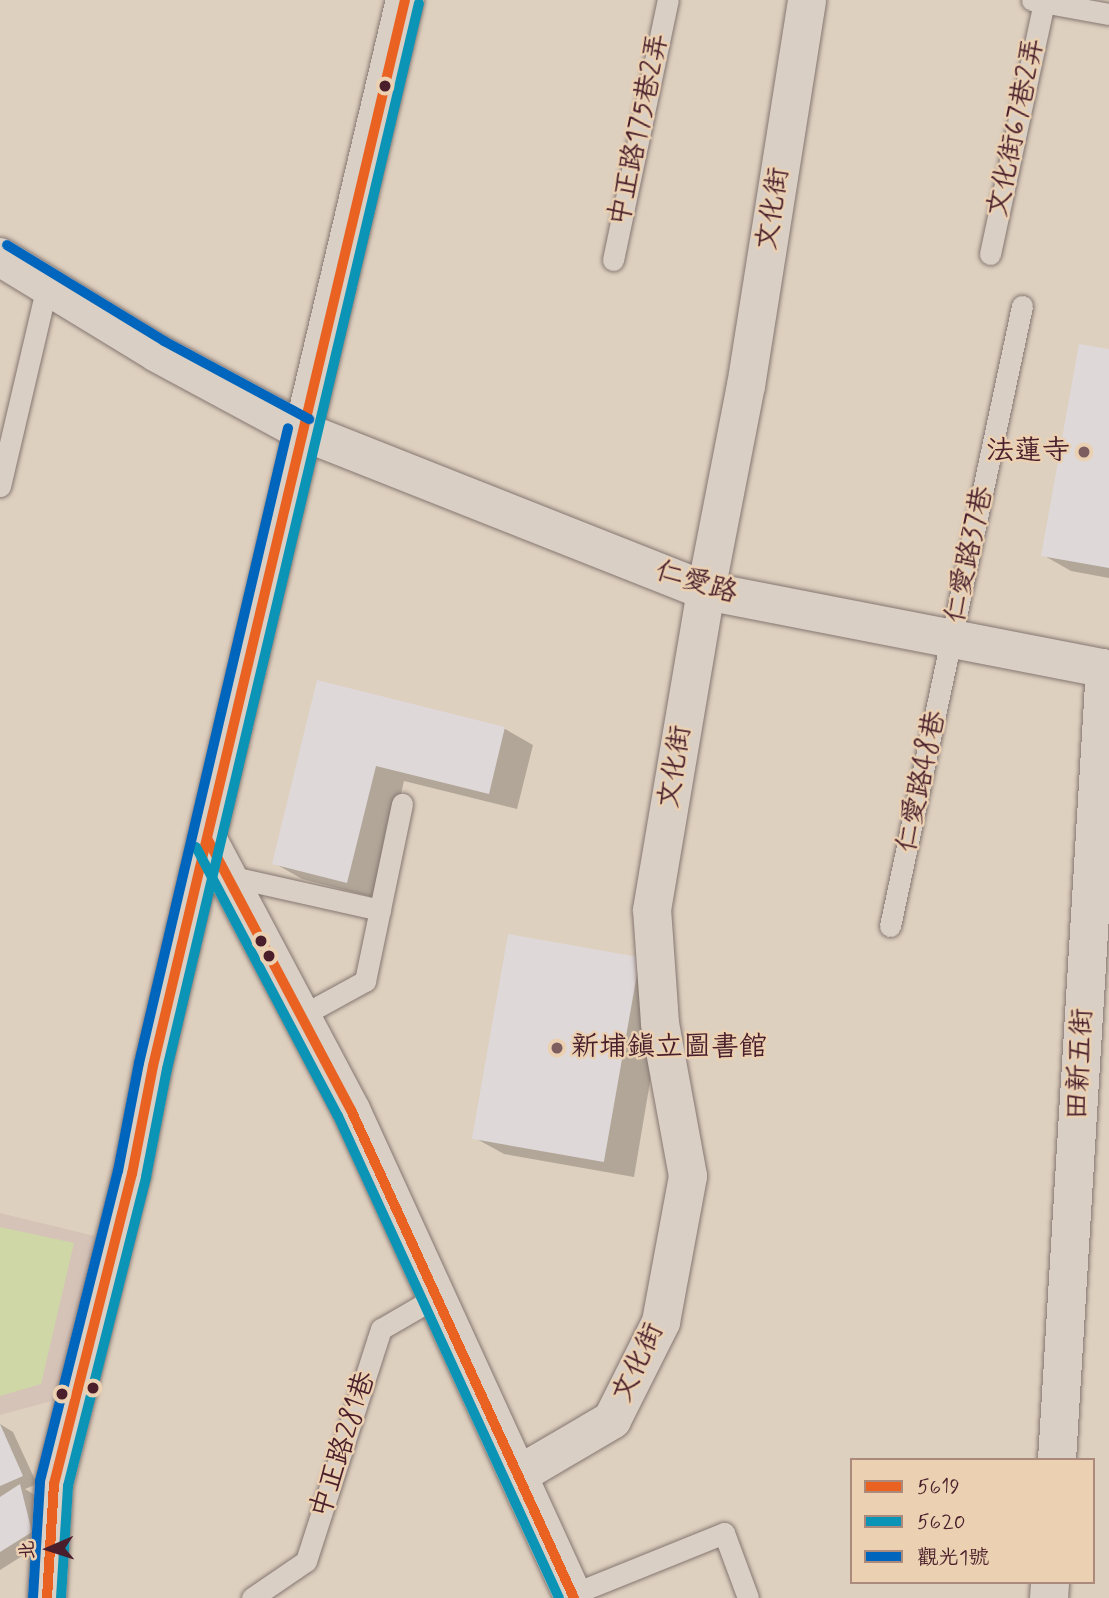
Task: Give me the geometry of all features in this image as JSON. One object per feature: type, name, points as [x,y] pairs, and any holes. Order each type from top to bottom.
[{"type":"street","points":[[47,1598],[54,1484],[213,861],[302,430],[405,0]]},
{"type":"street","name":"文化街","points":[[520,1474],[612,1420],[661,1322],[688,1176],[660,1023],[652,910],[706,591],[746,386],[807,0]]},
{"type":"street","name":"仁愛路","points":[[0,257],[157,353],[302,430],[706,591],[1107,668]]},
{"type":"street","name":"田新五街","points":[[1057,1458],[1107,668]]},
{"type":"street","points":[[213,861],[301,1016],[438,1296],[573,1596]]},
{"type":"lane","name":"中正路175巷2弄","points":[[613,260],[668,0]]},
{"type":"lane","points":[[1038,1],[1109,14]]},
{"type":"lane","name":"文化街67巷2弄","points":[[990,254],[1038,1]]},
{"type":"lane","points":[[0,486],[47,286]]},
{"type":"lane","name":"仁愛路37巷","points":[[953,638],[1022,306]]},
{"type":"lane","name":"仁愛路48巷","points":[[890,926],[953,638]]},
{"type":"lane","points":[[301,1016],[365,981],[402,804]]},
{"type":"lane","points":[[213,861],[380,910]]},
{"type":"lane","name":"中正路281巷","points":[[252,1598],[306,1562],[381,1329],[438,1296]]},
{"type":"lane","points":[[573,1596],[724,1533],[748,1598]]},
{"type":"shaded area","points":[[0,1213],[103,1238],[59,1399],[0,1415]]},
{"type":"green space","points":[[0,1227],[74,1243],[41,1384],[0,1396]]},
{"type":"building","name":"法蓮寺","points":[[1079,344],[1109,349],[1109,568],[1041,556]]},
{"type":"building","points":[[317,680],[505,727],[489,794],[376,766],[347,883],[272,864]]},
{"type":"building","name":"新埔鎮立圖書館","points":[[508,934],[640,957],[604,1162],[472,1139]]},
{"type":"building","points":[[0,1424],[23,1476],[0,1486]]},
{"type":"building","points":[[20,1484],[32,1532],[0,1552],[0,1497]]},
{"type":"transit line","name":"5619","points":[[47,1598],[54,1484],[132,1174],[153,1066],[405,0]]},
{"type":"transit line","name":"5620","points":[[61,1598],[68,1486],[146,1177],[167,1069],[419,3]]},
{"type":"transit line","name":"觀光1號","points":[[7,245],[164,341],[309,419]]},
{"type":"transit line","name":"觀光1號","points":[[33,1597],[40,1481],[118,1171],[139,1063],[288,428]]},
{"type":"transit line","name":"5619","points":[[208,840],[351,1110],[574,1598]]},
{"type":"transit line","name":"5620","points":[[196,847],[338,1116],[559,1598]]},
{"type":"place","name":"法蓮寺","points":[[1084,452]]},
{"type":"place","name":"新埔鎮立圖書館","points":[[557,1048]]}]
